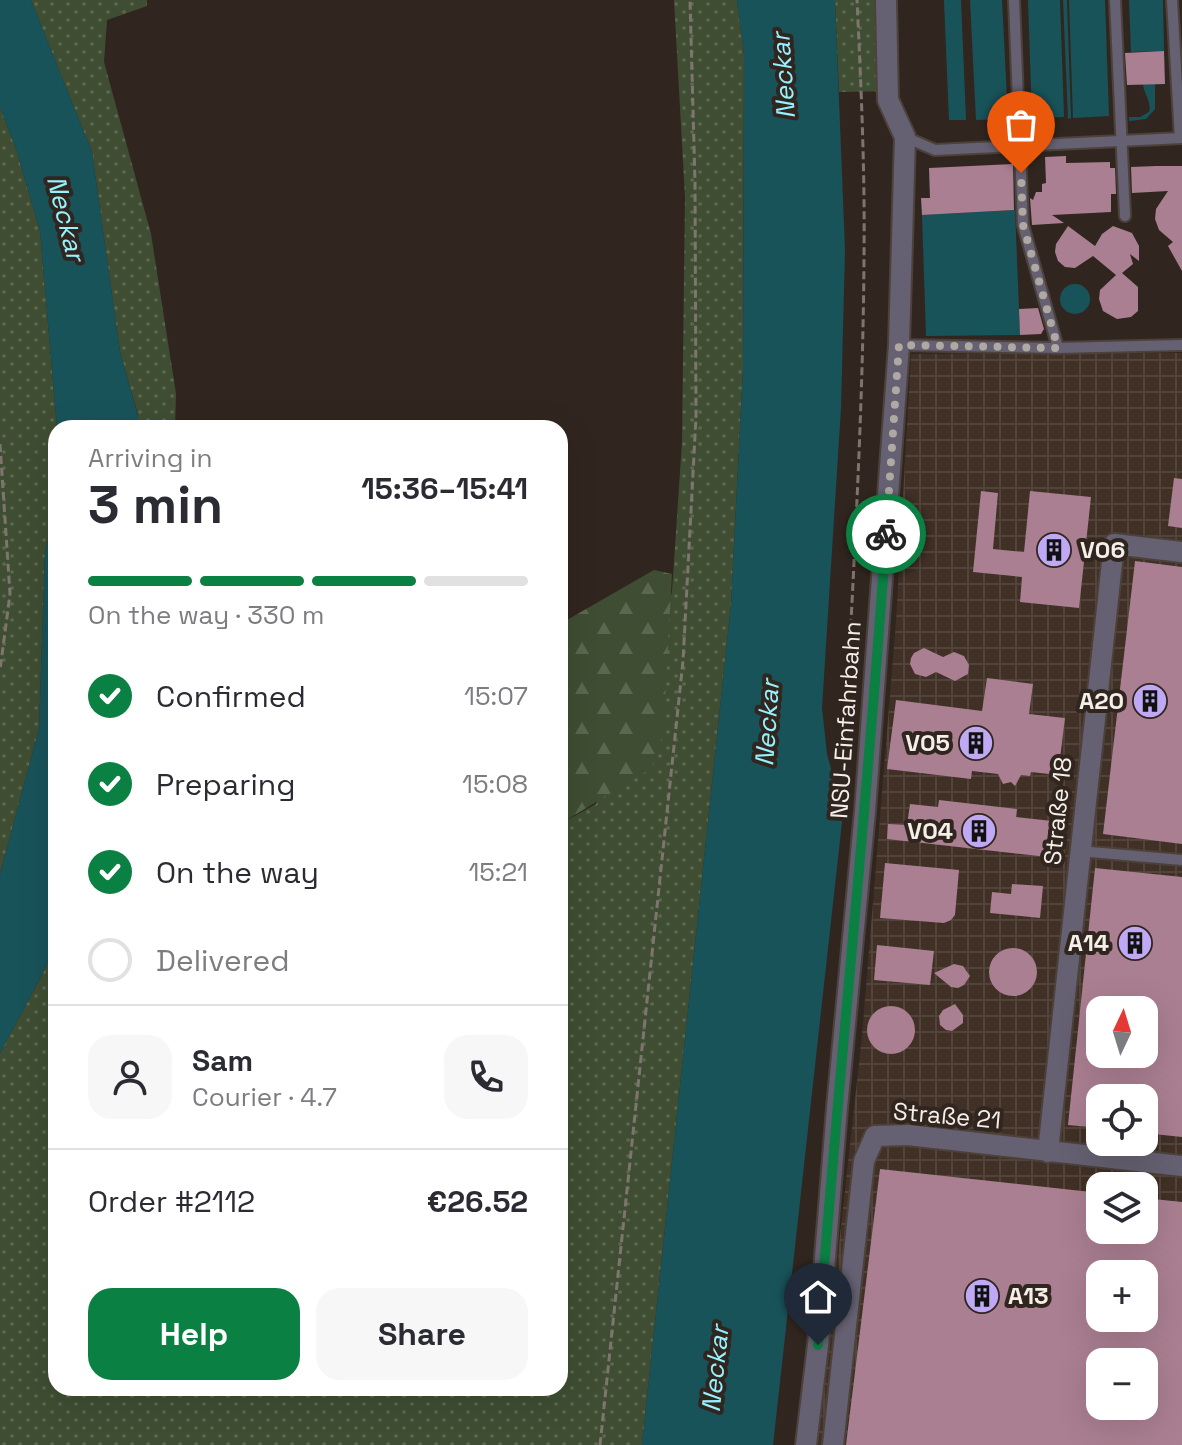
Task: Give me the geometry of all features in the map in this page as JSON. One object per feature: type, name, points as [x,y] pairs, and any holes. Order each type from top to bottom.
[{"type":"street","name":"NSU-Einfahrbahn","points":[[806,1445],[818,1345],[865,811],[899,345],[905,137],[888,100],[886,0]]},
{"type":"street","name":"Straße 18","points":[[1048,1152],[1114,544],[1182,552]]},
{"type":"street","name":"Straße 21","points":[[833,1445],[864,1161],[875,1136],[908,1135],[1182,1166]]},
{"type":"lane","points":[[1014,0],[1023,225],[1058,348]]},
{"type":"lane","points":[[1115,0],[1125,216]]},
{"type":"lane","points":[[905,137],[935,150],[1181,138],[1172,0]]},
{"type":"lane","points":[[899,345],[1058,348],[1182,345]]},
{"type":"lane","points":[[1079,851],[1182,860]]},
{"type":"path","points":[[600,1445],[684,645],[696,417],[690,0]]},
{"type":"path","points":[[850,773],[844,761],[862,387],[864,253],[863,112],[857,0]]},
{"type":"path","points":[[0,444],[10,594],[0,670]]},
{"type":"shaded area","points":[[1182,353],[1182,1445],[817,1445],[862,1036],[896,622],[911,354]]},
{"type":"green space","points":[[31,0],[147,0],[147,6],[107,20],[104,62],[151,234],[176,394],[175,420],[138,420],[120,352],[92,152]]},
{"type":"green space","points":[[674,0],[737,0],[744,55],[743,369],[731,604],[642,1445],[0,1445],[0,1053],[48,961],[48,1396],[568,1396],[568,820],[596,804],[672,592],[682,442],[685,197]]},
{"type":"green space","points":[[835,0],[894,0],[896,91],[839,92]]},
{"type":"green space","points":[[0,107],[40,231],[56,420],[48,420],[48,540],[45,552],[39,729],[0,874]]},
{"type":"green space","points":[[654,570],[672,574],[663,734],[652,768],[568,819],[568,619]]},
{"type":"water","name":"Neckar","points":[[0,0],[31,0],[92,152],[120,352],[138,420],[56,420],[40,231],[0,107]]},
{"type":"water","name":"Neckar","points":[[737,0],[835,0],[845,250],[841,408],[822,708],[827,754],[843,813],[773,1445],[642,1445],[731,604],[743,369],[744,55]]},
{"type":"water","points":[[944,0],[961,0],[966,120],[949,120]]},
{"type":"water","points":[[970,0],[1002,0],[1008,119],[976,120]]},
{"type":"water","points":[[1028,0],[1060,0],[1064,117],[1032,118]]},
{"type":"water","points":[[1063,0],[1067,0],[1071,118],[1068,119]]},
{"type":"water","points":[[1069,0],[1105,0],[1109,116],[1073,118]]},
{"type":"water","points":[[1129,0],[1163,0],[1164,51],[1131,52]]},
{"type":"water","points":[[1143,84],[1155,84],[1155,109],[1146,119],[1129,121],[1129,117],[1140,117],[1149,112]]},
{"type":"water","points":[[1015,210],[1020,335],[926,336],[922,215]]},
{"type":"water","points":[[1075,284],[1081,285],[1089,293],[1089,305],[1081,313],[1075,314],[1069,313],[1061,305],[1060,299],[1061,293],[1069,285]]},
{"type":"water","points":[[48,540],[48,961],[0,1053],[0,874],[39,729],[45,552]]},
{"type":"building","points":[[1164,51],[1165,84],[1127,85],[1125,53]]},
{"type":"building","points":[[1066,156],[1066,163],[1110,162],[1110,168],[1115,168],[1116,194],[1111,194],[1111,212],[1052,215],[1064,223],[1032,225],[1030,198],[1033,200],[1036,192],[1042,192],[1042,184],[1046,183],[1045,157]]},
{"type":"building","points":[[1013,164],[1014,210],[922,215],[921,198],[930,198],[929,168]]},
{"type":"building","points":[[1182,166],[1182,271],[1168,246],[1173,242],[1159,230],[1155,219],[1156,209],[1168,191],[1132,193],[1131,167]]},
{"type":"building","points":[[1068,226],[1095,246],[1102,234],[1113,226],[1132,233],[1139,246],[1139,261],[1130,254],[1133,264],[1122,273],[1138,287],[1138,311],[1131,317],[1117,319],[1103,311],[1100,290],[1116,275],[1093,256],[1075,268],[1065,267],[1058,261],[1056,244]]},
{"type":"building","points":[[1038,308],[1044,329],[1041,334],[1020,335],[1019,309]]},
{"type":"building","points":[[1174,478],[1182,479],[1182,528],[1168,526]]},
{"type":"building","name":"V06","points":[[981,491],[998,493],[993,549],[1024,552],[1030,491],[1091,497],[1079,608],[1020,602],[1022,577],[973,572]]},
{"type":"building","name":"A20","points":[[1135,561],[1182,567],[1182,844],[1103,834]]},
{"type":"building","points":[[924,648],[943,657],[954,652],[964,656],[969,665],[968,674],[955,681],[936,672],[926,677],[915,674],[910,664],[911,658]]},
{"type":"building","name":"V05","points":[[987,678],[1033,684],[1029,714],[1065,718],[1058,775],[1031,772],[1030,776],[1021,775],[1015,786],[1011,782],[1003,784],[998,774],[972,771],[971,779],[887,769],[896,700],[982,711]]},
{"type":"building","name":"V04","points":[[939,800],[1017,809],[1016,817],[1052,821],[1048,857],[887,839],[888,824],[907,825],[910,804],[938,807]]},
{"type":"building","points":[[885,863],[959,870],[955,915],[951,920],[944,923],[880,918]]},
{"type":"building","name":"A14","points":[[1095,868],[1182,877],[1182,1137],[1158,1134],[1158,1084],[1086,1084],[1086,1127],[1068,1125]]},
{"type":"building","points":[[1012,884],[1043,886],[1040,918],[990,913],[992,892],[1011,894]]},
{"type":"building","points":[[877,945],[934,951],[930,985],[874,980]]},
{"type":"building","points":[[1013,948],[1030,955],[1037,972],[1030,989],[1013,996],[996,989],[989,972],[996,955]]},
{"type":"building","points":[[954,964],[963,966],[970,976],[958,988],[951,987],[934,973]]},
{"type":"building","points":[[955,1004],[963,1015],[963,1023],[952,1031],[946,1030],[940,1025],[939,1016]]},
{"type":"building","points":[[891,1006],[908,1013],[915,1030],[908,1047],[891,1054],[874,1047],[867,1030],[874,1013]]},
{"type":"building","name":"A13","points":[[880,1169],[1086,1191],[1086,1244],[1158,1244],[1158,1199],[1182,1202],[1182,1445],[846,1445]]},
{"type":"way so far","points":[[886,534],[899,345],[1058,348],[1023,225],[1021,173]]},
{"type":"place","name":"V06","points":[[1054,550]]},
{"type":"place","name":"A20","points":[[1150,701]]},
{"type":"place","name":"V05","points":[[976,743]]},
{"type":"place","name":"V04","points":[[979,831]]},
{"type":"place","name":"A14","points":[[1135,943]]},
{"type":"place","name":"A13","points":[[982,1296]]},
{"type":"route","points":[[818,1345],[886,534]]}]
